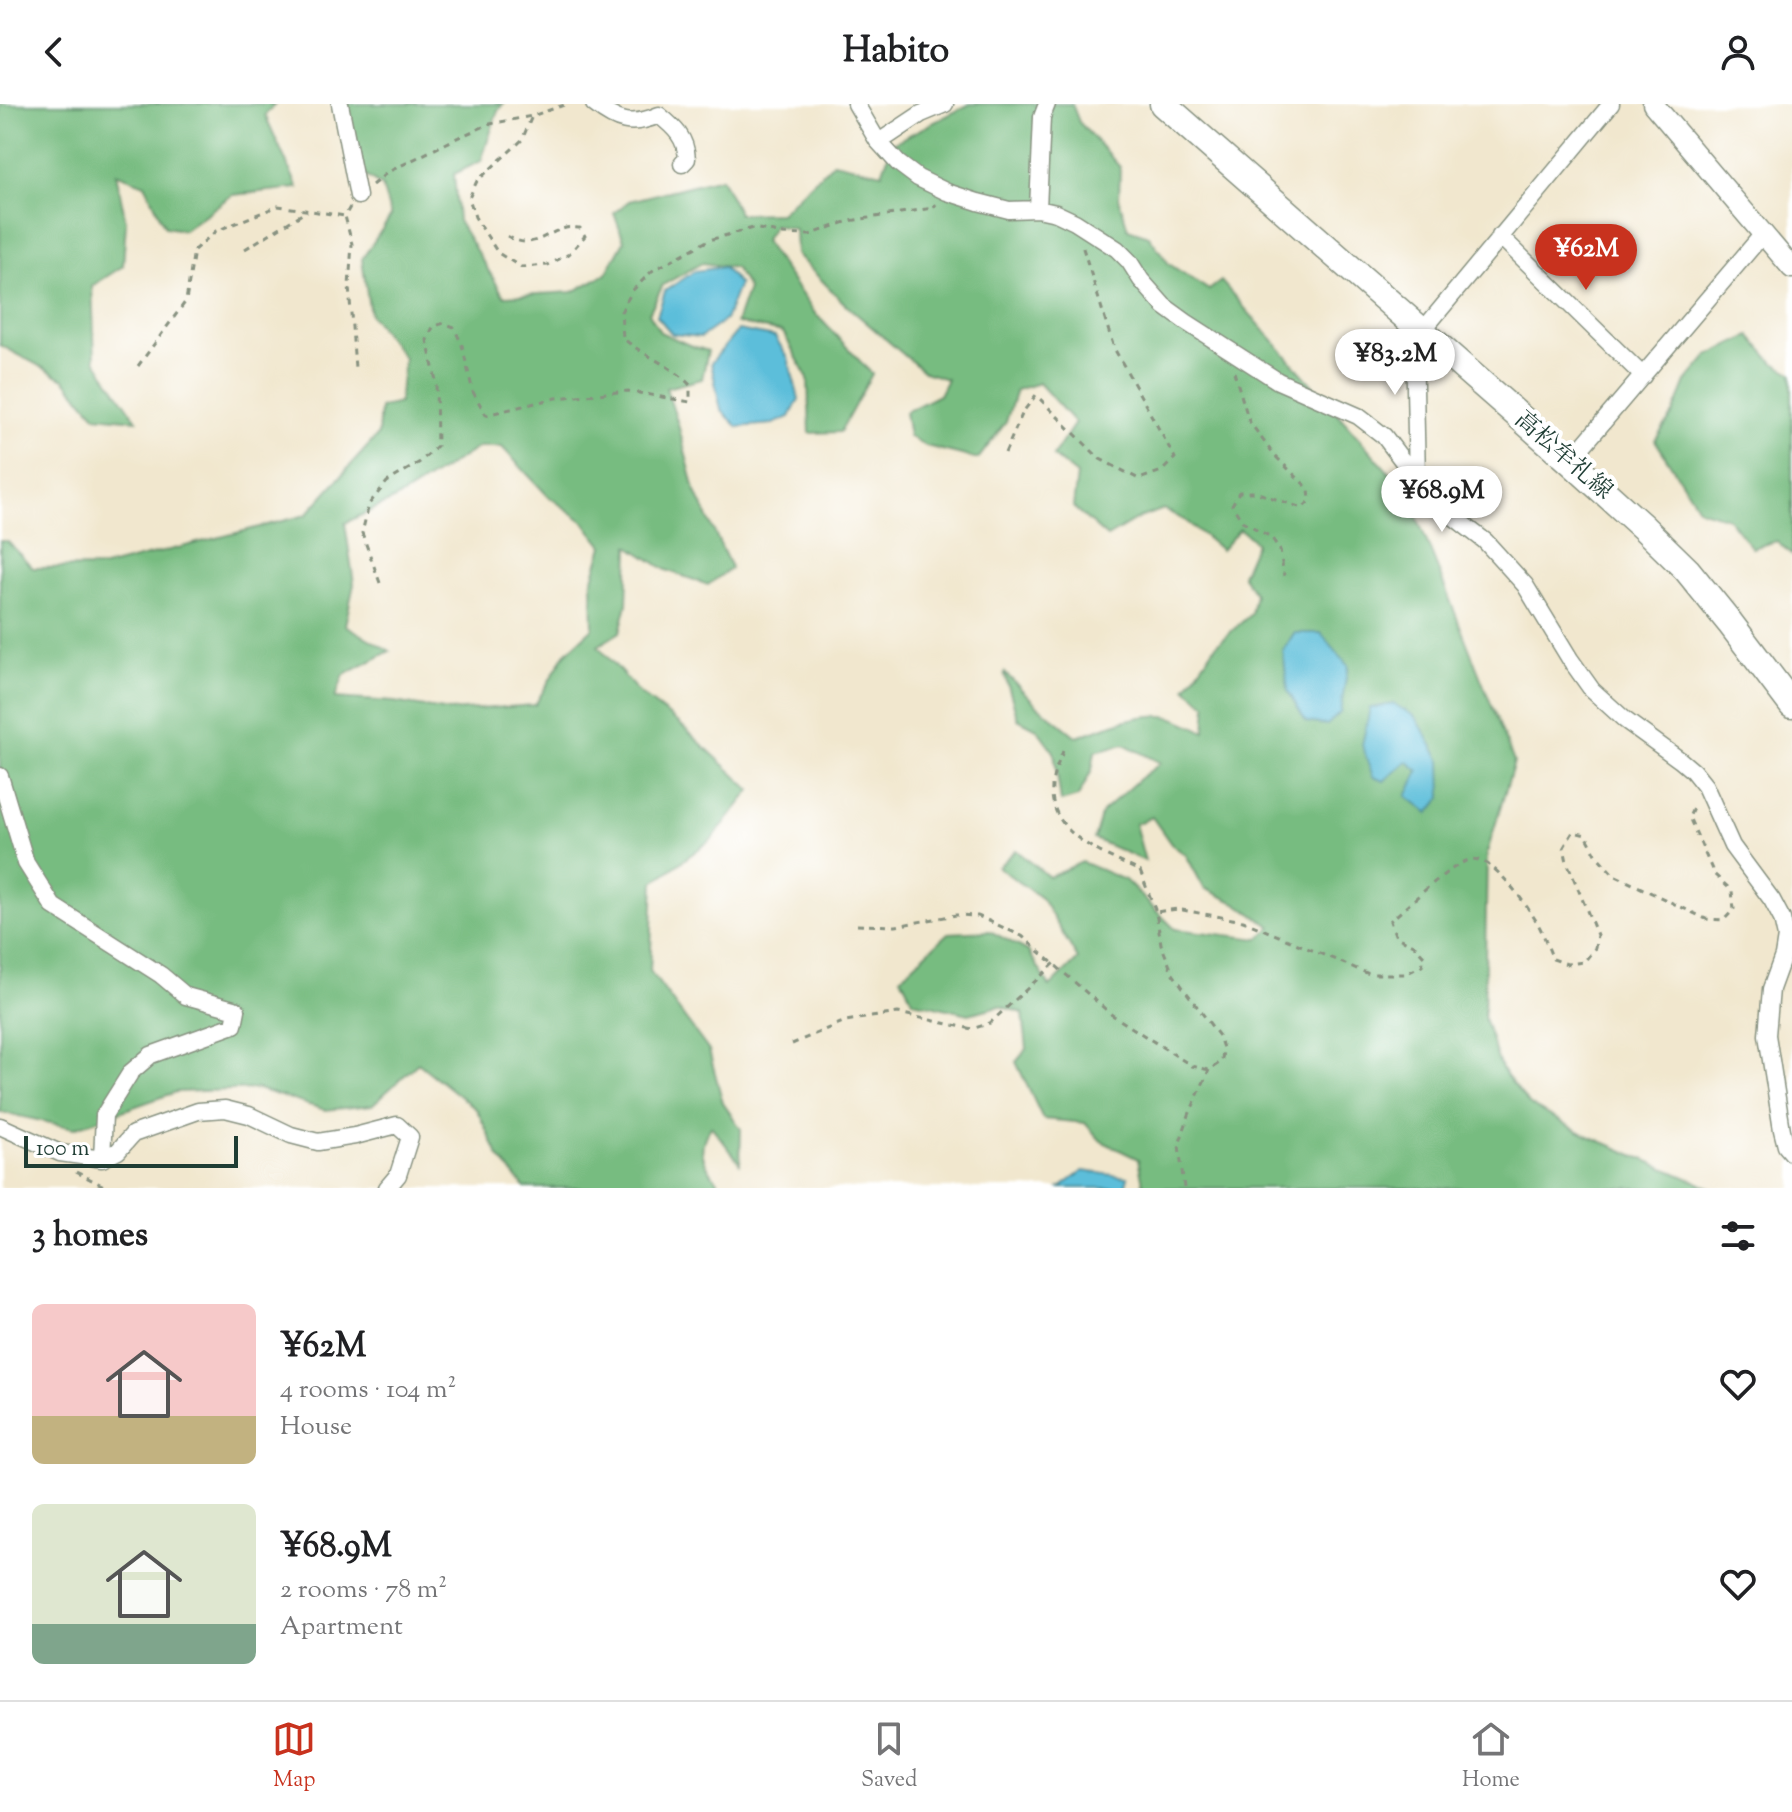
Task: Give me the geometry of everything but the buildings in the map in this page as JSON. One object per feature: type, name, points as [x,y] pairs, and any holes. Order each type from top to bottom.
[{"type":"main road","name":"高松牟礼線","points":[[1163,104],[1644,528],[1687,570],[1792,705]]},
{"type":"street","points":[[340,104],[358,196]]},
{"type":"street","points":[[594,104],[611,118],[623,122],[647,120],[659,115],[679,132],[687,149],[687,159],[682,164]]},
{"type":"street","points":[[856,104],[879,142],[898,163],[918,178],[947,192],[1009,210],[1038,209],[1075,222],[1117,249],[1164,306],[1278,381],[1358,416],[1384,436],[1426,492],[1485,541],[1525,585],[1592,690],[1625,720],[1693,771],[1705,786],[1732,846],[1772,900],[1782,919],[1786,937],[1771,989],[1767,1035],[1782,1130],[1786,1146],[1792,1153]]},
{"type":"street","points":[[879,142],[921,114],[945,104]]},
{"type":"street","points":[[1038,209],[1042,117],[1047,104]]},
{"type":"street","points":[[1417,479],[1414,341],[1611,104]]},
{"type":"street","points":[[1655,105],[1792,268]]},
{"type":"street","points":[[1570,461],[1763,234]]},
{"type":"street","points":[[1500,236],[1643,376]]},
{"type":"street","points":[[0,776],[26,863],[53,906],[161,975],[186,996],[237,1010],[234,1025],[151,1055],[131,1072],[104,1115],[102,1159]]},
{"type":"street","points":[[0,1126],[60,1153],[102,1159],[118,1151],[133,1134],[198,1111],[225,1109],[249,1115],[291,1135],[318,1142],[397,1125],[410,1137],[398,1175],[387,1188]]},
{"type":"path","points":[[355,368],[349,286],[352,244],[345,216],[358,196],[388,172],[459,137],[490,124],[532,116],[567,104]]},
{"type":"path","points":[[507,236],[517,242],[537,241],[566,228],[580,228],[585,236],[569,254],[548,265],[521,267],[498,253],[475,217],[469,198],[477,181],[522,140],[532,116]]},
{"type":"path","points":[[380,583],[362,533],[369,504],[387,482],[420,462],[437,446],[436,381],[427,340],[433,327],[444,323],[454,327],[462,345],[473,392],[486,415],[556,398],[628,391],[690,402],[690,385],[679,373],[637,350],[623,338],[621,312],[632,291],[652,271],[709,240],[729,234],[753,228],[809,235],[849,221],[933,208],[947,192]]},
{"type":"path","points":[[138,366],[186,301],[194,250],[216,231],[278,206],[345,216]]},
{"type":"path","points":[[245,249],[307,211]]},
{"type":"path","points":[[1005,453],[1023,412],[1036,395],[1100,459],[1139,479],[1162,471],[1175,458],[1114,348],[1075,222]]},
{"type":"path","points":[[1228,349],[1249,421],[1273,454],[1309,489],[1310,501],[1302,508],[1255,492],[1239,492],[1232,505],[1242,521],[1271,537],[1280,550],[1284,576]]},
{"type":"path","points":[[1063,751],[1052,785],[1054,810],[1076,839],[1140,871],[1156,912],[1161,944],[1173,974],[1219,1036],[1223,1048],[1222,1061],[1209,1070],[1179,1145],[1184,1188]]},
{"type":"path","points":[[1156,912],[1177,909],[1243,921],[1369,974],[1405,974],[1422,966],[1424,956],[1414,945],[1396,937],[1390,921],[1452,868],[1472,858],[1485,860],[1500,872],[1536,920],[1553,959],[1567,964],[1584,962],[1595,948],[1597,935],[1567,862],[1564,847],[1573,832],[1586,835],[1597,856],[1614,875],[1706,919],[1724,920],[1734,909],[1732,891],[1714,874],[1689,817],[1705,786]]},
{"type":"path","points":[[857,925],[896,926],[956,915],[978,916],[1022,936],[1112,1015],[1192,1066],[1209,1070]]},
{"type":"path","points":[[792,1044],[845,1021],[898,1013],[972,1029],[990,1023],[1055,963]]},
{"type":"path","points":[[60,1153],[75,1171],[108,1188]]},
{"type":"green space","points":[[0,104],[275,104],[265,115],[298,188],[232,195],[184,230],[165,227],[145,184],[116,173],[126,222],[123,266],[92,286],[95,360],[137,420],[96,416],[64,379],[0,345]]},
{"type":"green space","points":[[344,104],[503,104],[498,110],[481,161],[454,174],[458,221],[504,296],[573,292],[606,274],[624,241],[614,213],[629,201],[721,178],[739,214],[780,213],[834,162],[882,173],[893,143],[970,104],[1072,104],[1079,122],[1120,167],[1119,199],[1128,229],[1149,236],[1169,264],[1209,290],[1221,281],[1408,494],[1514,762],[1487,853],[1484,1018],[1501,1069],[1530,1105],[1582,1133],[1711,1188],[1144,1188],[1138,1159],[1101,1141],[1085,1123],[1043,1119],[1016,1062],[1027,1049],[1023,1013],[999,1006],[969,1014],[913,1001],[901,977],[948,933],[990,931],[1028,951],[1050,987],[1078,959],[1042,899],[998,867],[1016,850],[1049,877],[1082,862],[1125,880],[1175,929],[1259,939],[1272,927],[1236,903],[1204,888],[1186,855],[1171,844],[1152,817],[1135,824],[1145,861],[1094,839],[1102,812],[1161,763],[1124,744],[1095,751],[1092,770],[1078,797],[1061,802],[1054,752],[1037,729],[1018,719],[1004,672],[1038,706],[1077,737],[1147,716],[1179,719],[1205,732],[1207,705],[1186,688],[1217,644],[1251,614],[1255,594],[1242,575],[1256,543],[1240,529],[1221,550],[1186,521],[1164,509],[1139,518],[1107,537],[1073,507],[1077,475],[1053,456],[1075,423],[1039,383],[1016,390],[1006,422],[978,459],[926,446],[909,436],[905,412],[939,395],[947,379],[924,372],[846,305],[796,254],[795,229],[774,225],[764,241],[814,312],[872,374],[840,432],[810,433],[808,379],[783,332],[736,323],[748,289],[735,268],[702,263],[663,285],[649,313],[660,332],[708,351],[702,379],[666,388],[695,490],[731,568],[708,585],[666,570],[629,546],[627,604],[620,632],[598,646],[640,694],[679,723],[751,790],[712,839],[654,882],[650,971],[709,1051],[723,1103],[741,1129],[740,1163],[711,1126],[703,1143],[704,1158],[722,1188],[525,1188],[499,1157],[477,1110],[418,1063],[372,1105],[325,1110],[258,1089],[176,1092],[74,1128],[0,1112],[0,541],[7,541],[33,568],[104,567],[306,515],[378,435],[380,408],[399,403],[404,358],[370,315],[362,259],[391,216],[382,187],[360,172]],"holes":[[[479,447],[502,447],[548,496],[583,521],[603,546],[592,582],[593,628],[565,654],[535,705],[450,711],[394,702],[335,698],[344,675],[390,651],[345,625],[354,584],[345,523],[401,496]]]},
{"type":"green space","points":[[1750,336],[1774,363],[1792,373],[1792,555],[1777,541],[1752,548],[1728,518],[1699,509],[1655,440],[1673,414],[1686,382],[1708,356]]},
{"type":"water","points":[[723,267],[739,284],[725,320],[701,337],[672,334],[657,316],[665,291],[695,271]]},
{"type":"water","points":[[738,330],[775,337],[788,358],[799,399],[790,417],[773,424],[738,427],[721,410],[711,363]]},
{"type":"water","points":[[1294,633],[1321,633],[1348,666],[1340,713],[1327,725],[1306,722],[1288,691],[1283,651]]},
{"type":"water","points":[[1394,704],[1416,717],[1441,761],[1442,797],[1429,813],[1407,796],[1419,771],[1407,761],[1384,781],[1373,777],[1362,745],[1370,708]]},
{"type":"water","points":[[1083,1171],[1128,1177],[1125,1188],[1060,1188]]}]
